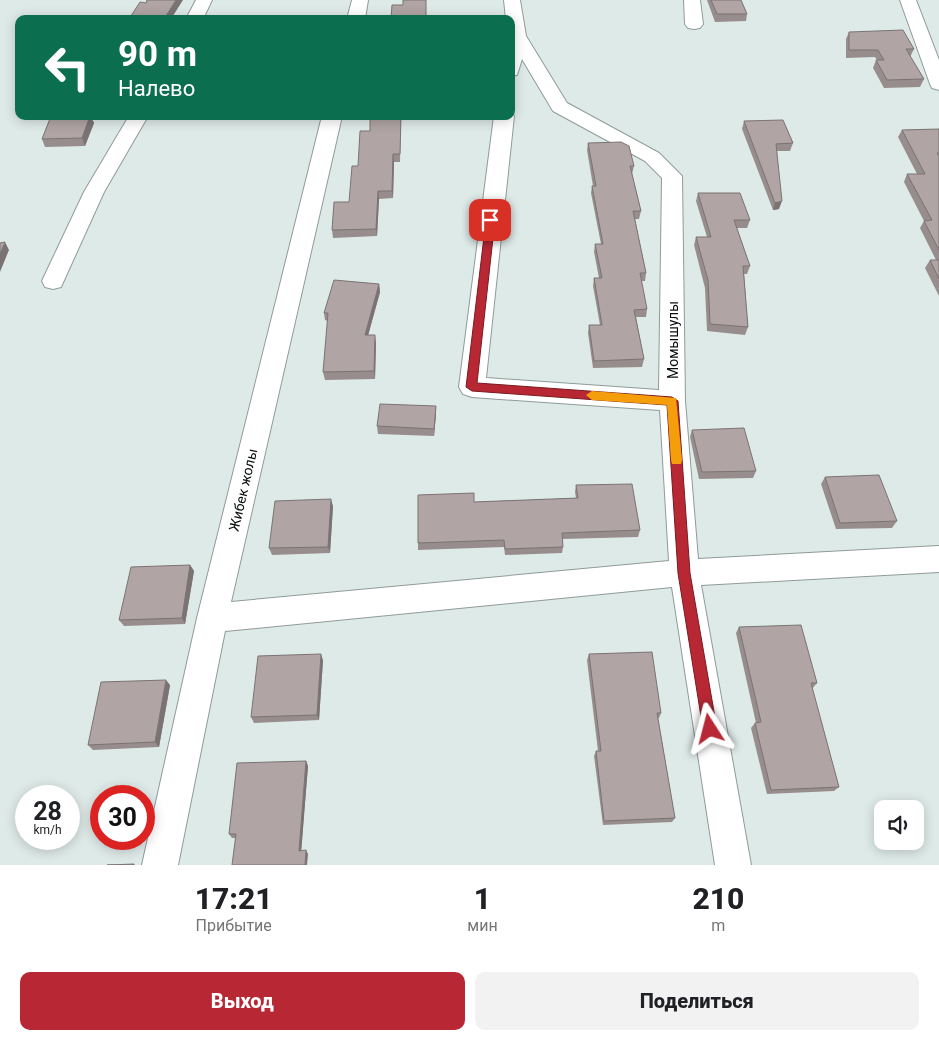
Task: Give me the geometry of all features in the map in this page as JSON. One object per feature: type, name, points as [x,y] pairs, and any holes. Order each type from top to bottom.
[{"type":"street","points":[[196,15],[204,0]]},
{"type":"street","points":[[357,15],[360,0]]},
{"type":"street","points":[[512,0],[514,15]]},
{"type":"street","points":[[692,0],[694,24]]},
{"type":"street","points":[[908,0],[939,84]]},
{"type":"street","points":[[515,22],[517,36],[515,48]]},
{"type":"street","name":"Момышулы","points":[[517,36],[560,107],[652,157],[672,176],[672,401],[684,573],[733,865]]},
{"type":"street","points":[[54,281],[94,192],[137,120]]},
{"type":"street","name":"Жибек жолы","points":[[160,865],[212,618],[331,120]]},
{"type":"street","points":[[504,120],[472,387],[672,401]]},
{"type":"street","points":[[212,618],[684,573],[939,559]]},
{"type":"building","points":[[147,0],[176,0],[167,15],[132,15],[140,2],[146,3]]},
{"type":"building","points":[[403,0],[426,0],[426,15],[391,15],[392,5],[403,5]]},
{"type":"building","points":[[711,0],[741,0],[747,14],[717,14]]},
{"type":"building","points":[[903,30],[914,49],[906,49],[924,79],[887,80],[876,60],[884,60],[878,50],[849,50],[849,32]]},
{"type":"building","points":[[49,120],[89,120],[82,138],[42,139]]},
{"type":"building","points":[[370,120],[401,120],[400,154],[393,154],[392,191],[378,191],[376,229],[332,230],[334,202],[349,202],[352,166],[358,166],[360,131],[370,131]]},
{"type":"building","points":[[783,120],[793,143],[776,144],[782,201],[775,203],[744,121]]},
{"type":"building","points":[[939,129],[939,153],[937,153],[939,156],[939,250],[924,221],[932,220],[907,174],[925,174],[902,130]]},
{"type":"building","points":[[621,142],[629,146],[634,166],[630,166],[641,211],[633,211],[646,273],[640,273],[647,309],[634,310],[644,359],[594,361],[589,325],[602,325],[594,278],[602,278],[595,244],[603,244],[592,186],[596,186],[588,143]]},
{"type":"building","points":[[698,193],[740,193],[750,220],[734,220],[750,266],[743,266],[748,327],[710,324],[708,280],[696,237],[711,237]]},
{"type":"building","points":[[5,242],[0,254],[0,243]]},
{"type":"building","points":[[930,260],[939,260],[939,279]]},
{"type":"building","points":[[334,280],[379,284],[365,335],[375,335],[374,371],[323,372],[328,313],[324,313]]},
{"type":"building","points":[[380,404],[436,406],[434,429],[377,426]]},
{"type":"building","points":[[744,428],[756,471],[702,472],[692,430]]},
{"type":"building","points":[[879,475],[897,521],[840,523],[825,477]]},
{"type":"building","points":[[632,484],[640,530],[562,533],[563,547],[505,549],[504,540],[418,543],[418,495],[474,493],[474,502],[578,498],[576,485]]},
{"type":"building","points":[[331,499],[328,547],[269,548],[275,501]]},
{"type":"building","points":[[190,565],[182,618],[119,620],[131,567]]},
{"type":"building","points":[[801,625],[817,683],[811,683],[839,787],[771,790],[755,723],[761,722],[739,627]]},
{"type":"building","points":[[652,652],[661,713],[657,713],[675,818],[604,821],[596,751],[601,751],[589,654]]},
{"type":"building","points":[[321,654],[317,715],[251,717],[258,656]]},
{"type":"building","points":[[166,680],[155,742],[88,745],[101,682]]},
{"type":"building","points":[[306,761],[299,851],[306,850],[305,865],[232,865],[236,834],[229,834],[237,763]]},
{"type":"slow traffic","points":[[592,395],[672,401],[676,460]]},
{"type":"route","points":[[490,220],[472,387],[672,401],[684,573],[710,729]]}]
